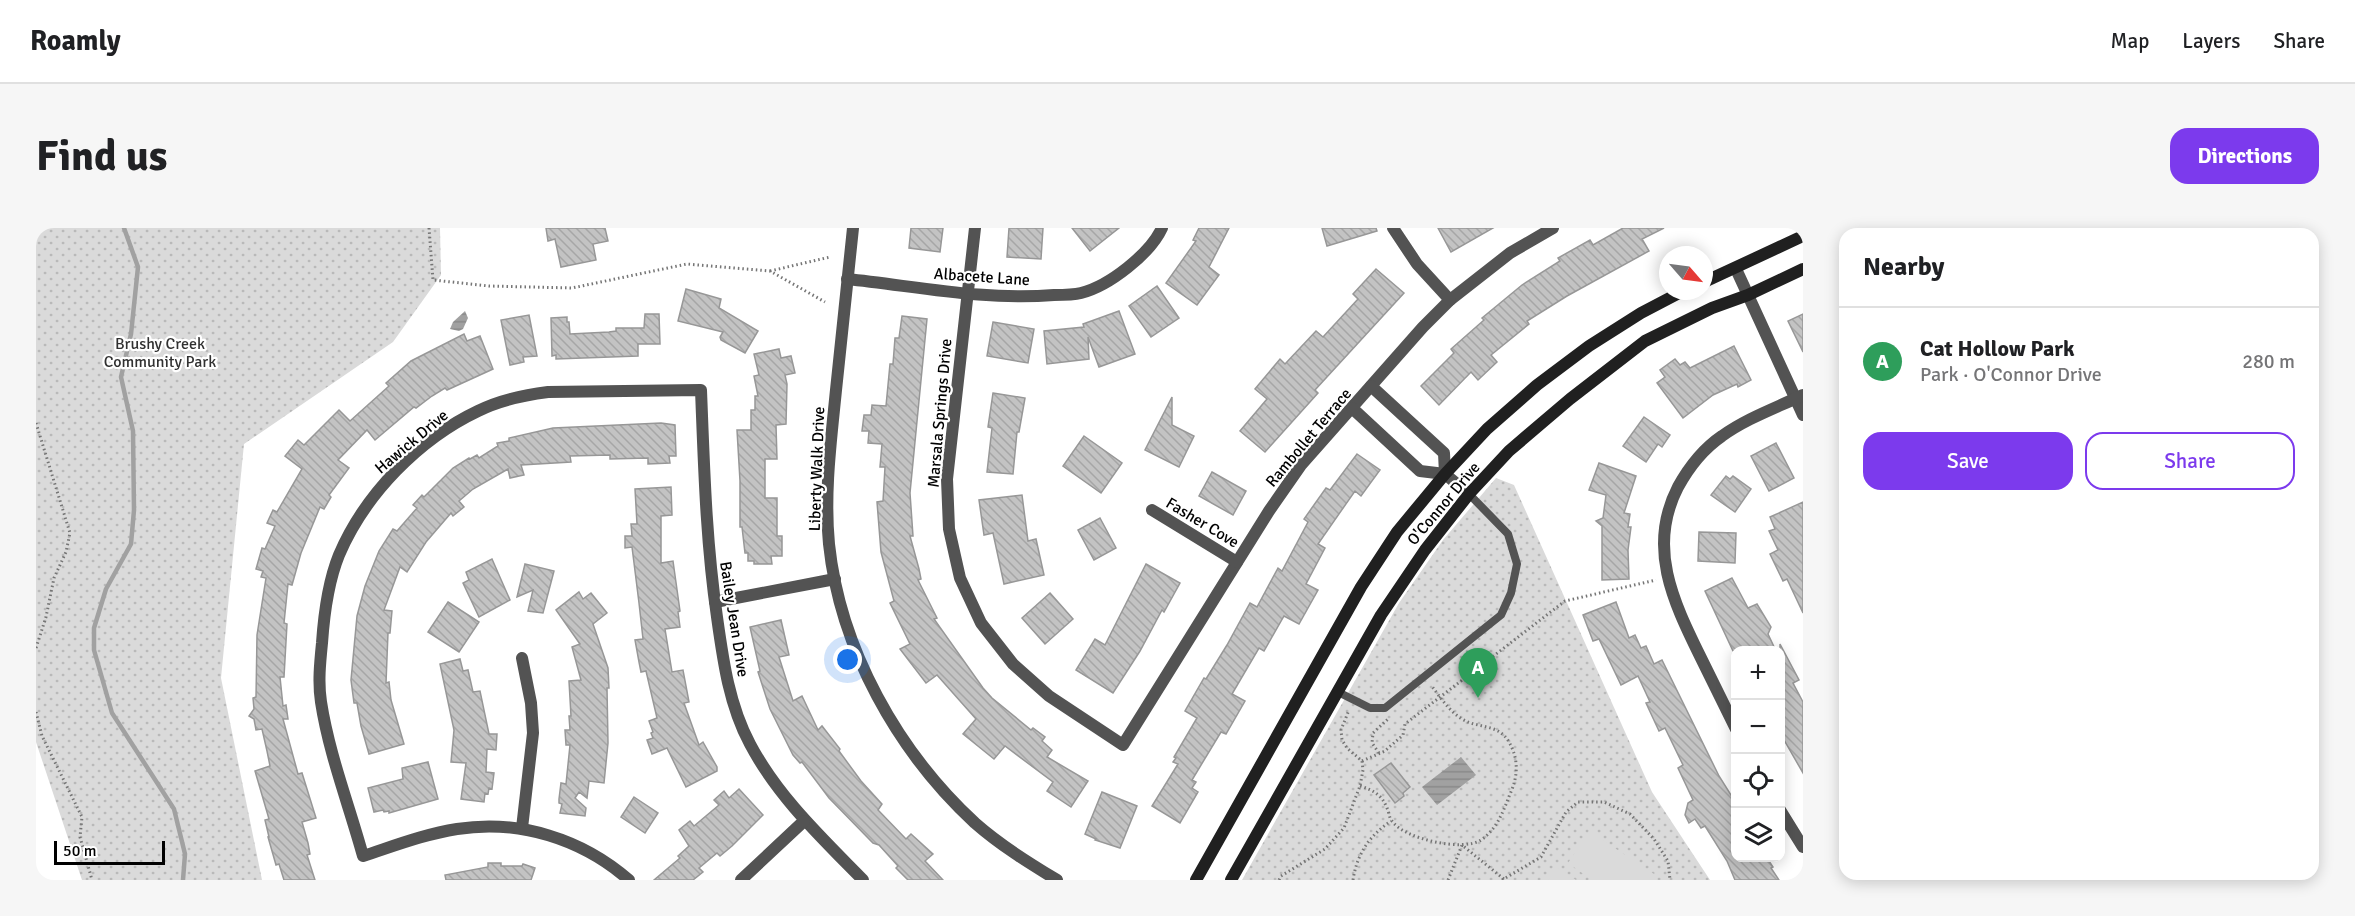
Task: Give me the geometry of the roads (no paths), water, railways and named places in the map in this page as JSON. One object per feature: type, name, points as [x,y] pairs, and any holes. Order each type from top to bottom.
[{"type":"main road","points":[[1713,278],[1803,236]]},
{"type":"main road","name":"O'Connor Drive","points":[[1231,880],[1402,582],[1469,494],[1509,451],[1619,359],[1664,331],[1803,269]]},
{"type":"main road","name":"O'Connor Drive","points":[[1196,880],[1361,587],[1397,532],[1445,474],[1487,429],[1537,385],[1589,346],[1666,300]]},
{"type":"street","name":"Liberty Walk Drive","points":[[852,228],[830,448],[828,498],[829,543],[835,579],[850,634],[896,729],[937,783],[976,824],[1057,880]]},
{"type":"street","name":"Marsala Springs Drive","points":[[975,228],[947,479],[949,529],[960,578],[981,623],[1013,664],[1049,696],[1123,745]]},
{"type":"street","name":"Albacete Lane","points":[[847,279],[968,293],[1027,297],[1081,293],[1122,273],[1158,236],[1162,228]]},
{"type":"street","points":[[1393,228],[1416,264],[1450,300]]},
{"type":"street","name":"Rambollet Terrace","points":[[1123,745],[1269,511],[1301,465],[1450,300],[1510,253],[1552,228]]},
{"type":"street","points":[[1736,269],[1799,397],[1803,415]]},
{"type":"street","points":[[1371,386],[1444,453],[1445,474]]},
{"type":"street","name":"Bailey Jean Drive","points":[[701,390],[707,546],[726,676],[744,732],[778,789],[804,820],[863,880]]},
{"type":"street","name":"Hawick Drive","points":[[522,828],[483,826],[457,829],[363,856],[326,728],[321,701],[319,674],[322,628],[331,581],[339,557],[364,509],[399,468],[438,435],[480,410],[502,401],[548,392],[701,390]]},
{"type":"street","points":[[1731,719],[1678,612],[1667,577],[1664,541],[1667,517],[1675,494],[1693,463],[1712,444],[1744,422],[1799,397]]},
{"type":"street","points":[[1352,408],[1420,471],[1445,474],[1469,494]]},
{"type":"street","name":"Fasher Cove","points":[[1152,510],[1237,562]]},
{"type":"street","points":[[715,602],[835,579]]},
{"type":"street","points":[[522,658],[531,703],[532,734],[522,828],[571,842],[618,870],[629,880]]},
{"type":"street","points":[[1785,818],[1803,847]]},
{"type":"street","points":[[741,880],[804,820]]},
{"type":"lane","points":[[1338,692],[1370,708],[1385,708],[1501,615],[1511,592],[1517,564],[1508,534],[1469,494]]},
{"type":"waterway","points":[[124,228],[138,267],[131,334],[121,377],[133,431],[134,510],[131,544],[106,589],[94,628],[94,650],[112,713],[174,809],[185,854],[183,880]]},
{"type":"place","name":"Cat Hollow Park","points":[[1478,698]]},
{"type":"park label","name":"Brushy Creek Community Park","points":[[160,352]]}]
